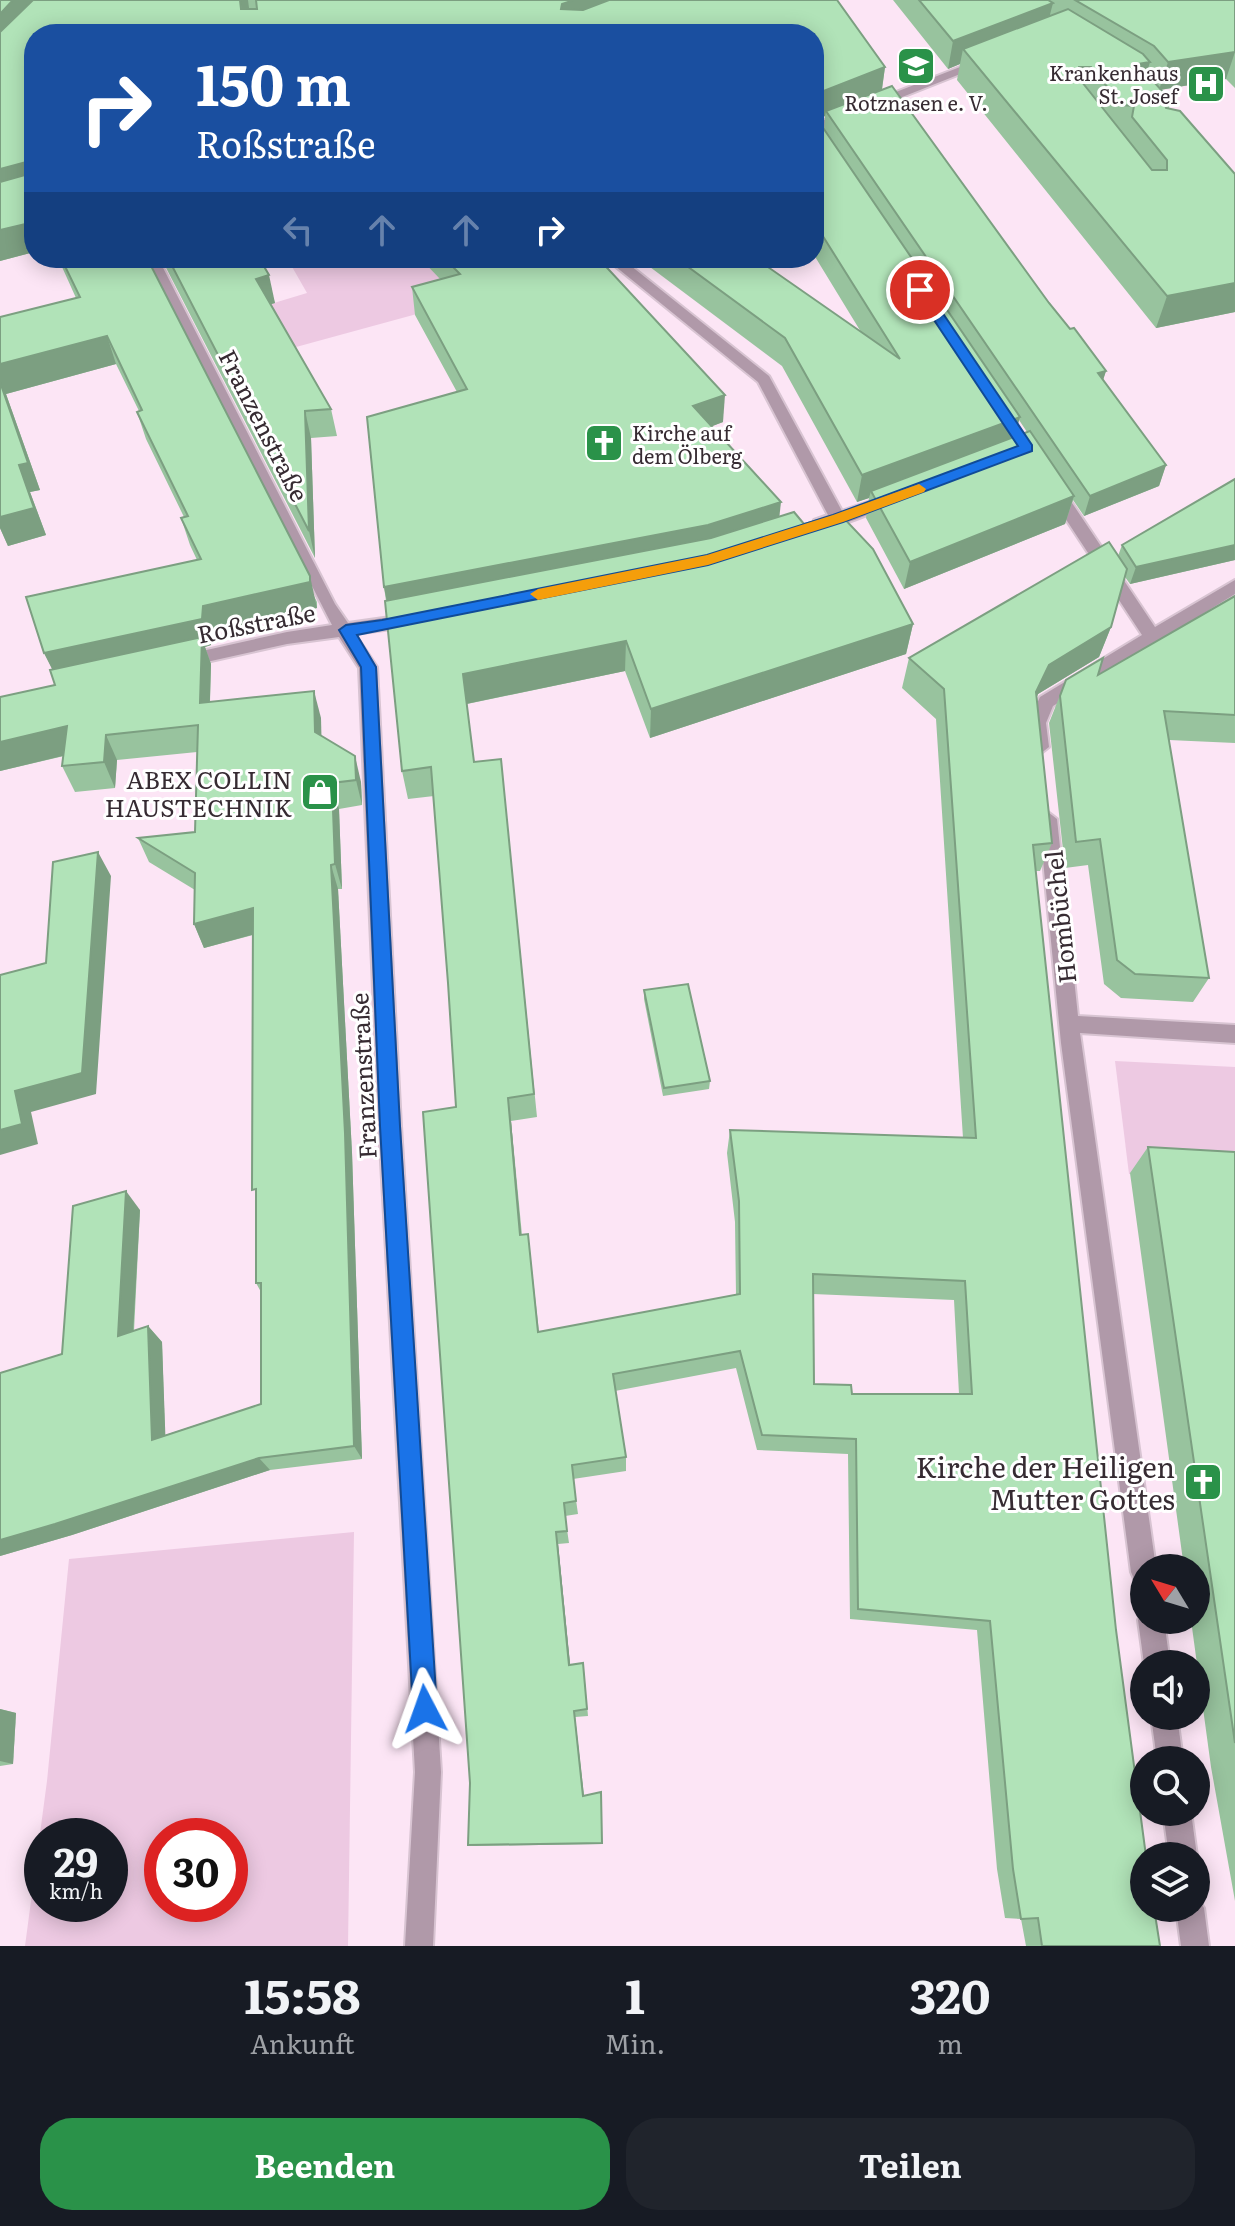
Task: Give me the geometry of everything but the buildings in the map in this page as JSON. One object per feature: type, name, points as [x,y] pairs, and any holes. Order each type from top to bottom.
[{"type":"street","points":[[824,126],[991,60]]},
{"type":"street","name":"Franzenstraße","points":[[156,268],[328,606],[368,667],[390,1126],[428,1772],[419,1946]]},
{"type":"street","points":[[625,268],[764,379],[838,519]]},
{"type":"street","points":[[1043,473],[1152,636]]},
{"type":"street","points":[[809,528],[911,492]]},
{"type":"street","points":[[1042,771],[1037,723],[1046,702],[1235,586]]},
{"type":"street","name":"Roßstraße","points":[[166,664],[287,638],[428,617]]},
{"type":"street","name":"Hombüchel","points":[[1046,803],[1071,1024],[1142,1554]]},
{"type":"street","points":[[1071,1024],[1235,1034]]},
{"type":"street","points":[[1192,1922],[1195,1946]]},
{"type":"shaded area","points":[[293,268],[430,268],[443,281],[446,306],[234,364],[211,322],[307,293]]},
{"type":"shaded area","points":[[1115,1061],[1235,1067],[1235,1179],[1129,1174]]},
{"type":"shaded area","points":[[354,1532],[348,1946],[25,1946],[28,1922],[128,1922],[128,1818],[42,1818],[69,1559]]},
{"type":"slow traffic","points":[[538,594],[708,560],[838,519],[919,489]]},
{"type":"place","name":"Rotznasen e. V.","points":[[916,66]]},
{"type":"place","name":"Krankenhaus St. Josef","points":[[1206,84]]},
{"type":"place","name":"Kirche auf dem Ölberg","points":[[604,443]]},
{"type":"place","name":"ABEX COLLIN HAUSTECHNIK","points":[[320,792]]},
{"type":"place","name":"Kirche der Heiligen Mutter Gottes","points":[[1203,1482]]},
{"type":"route","points":[[425,1709],[390,1126],[368,667],[346,630],[382,626],[708,560],[838,519],[1027,448],[920,290]]}]
